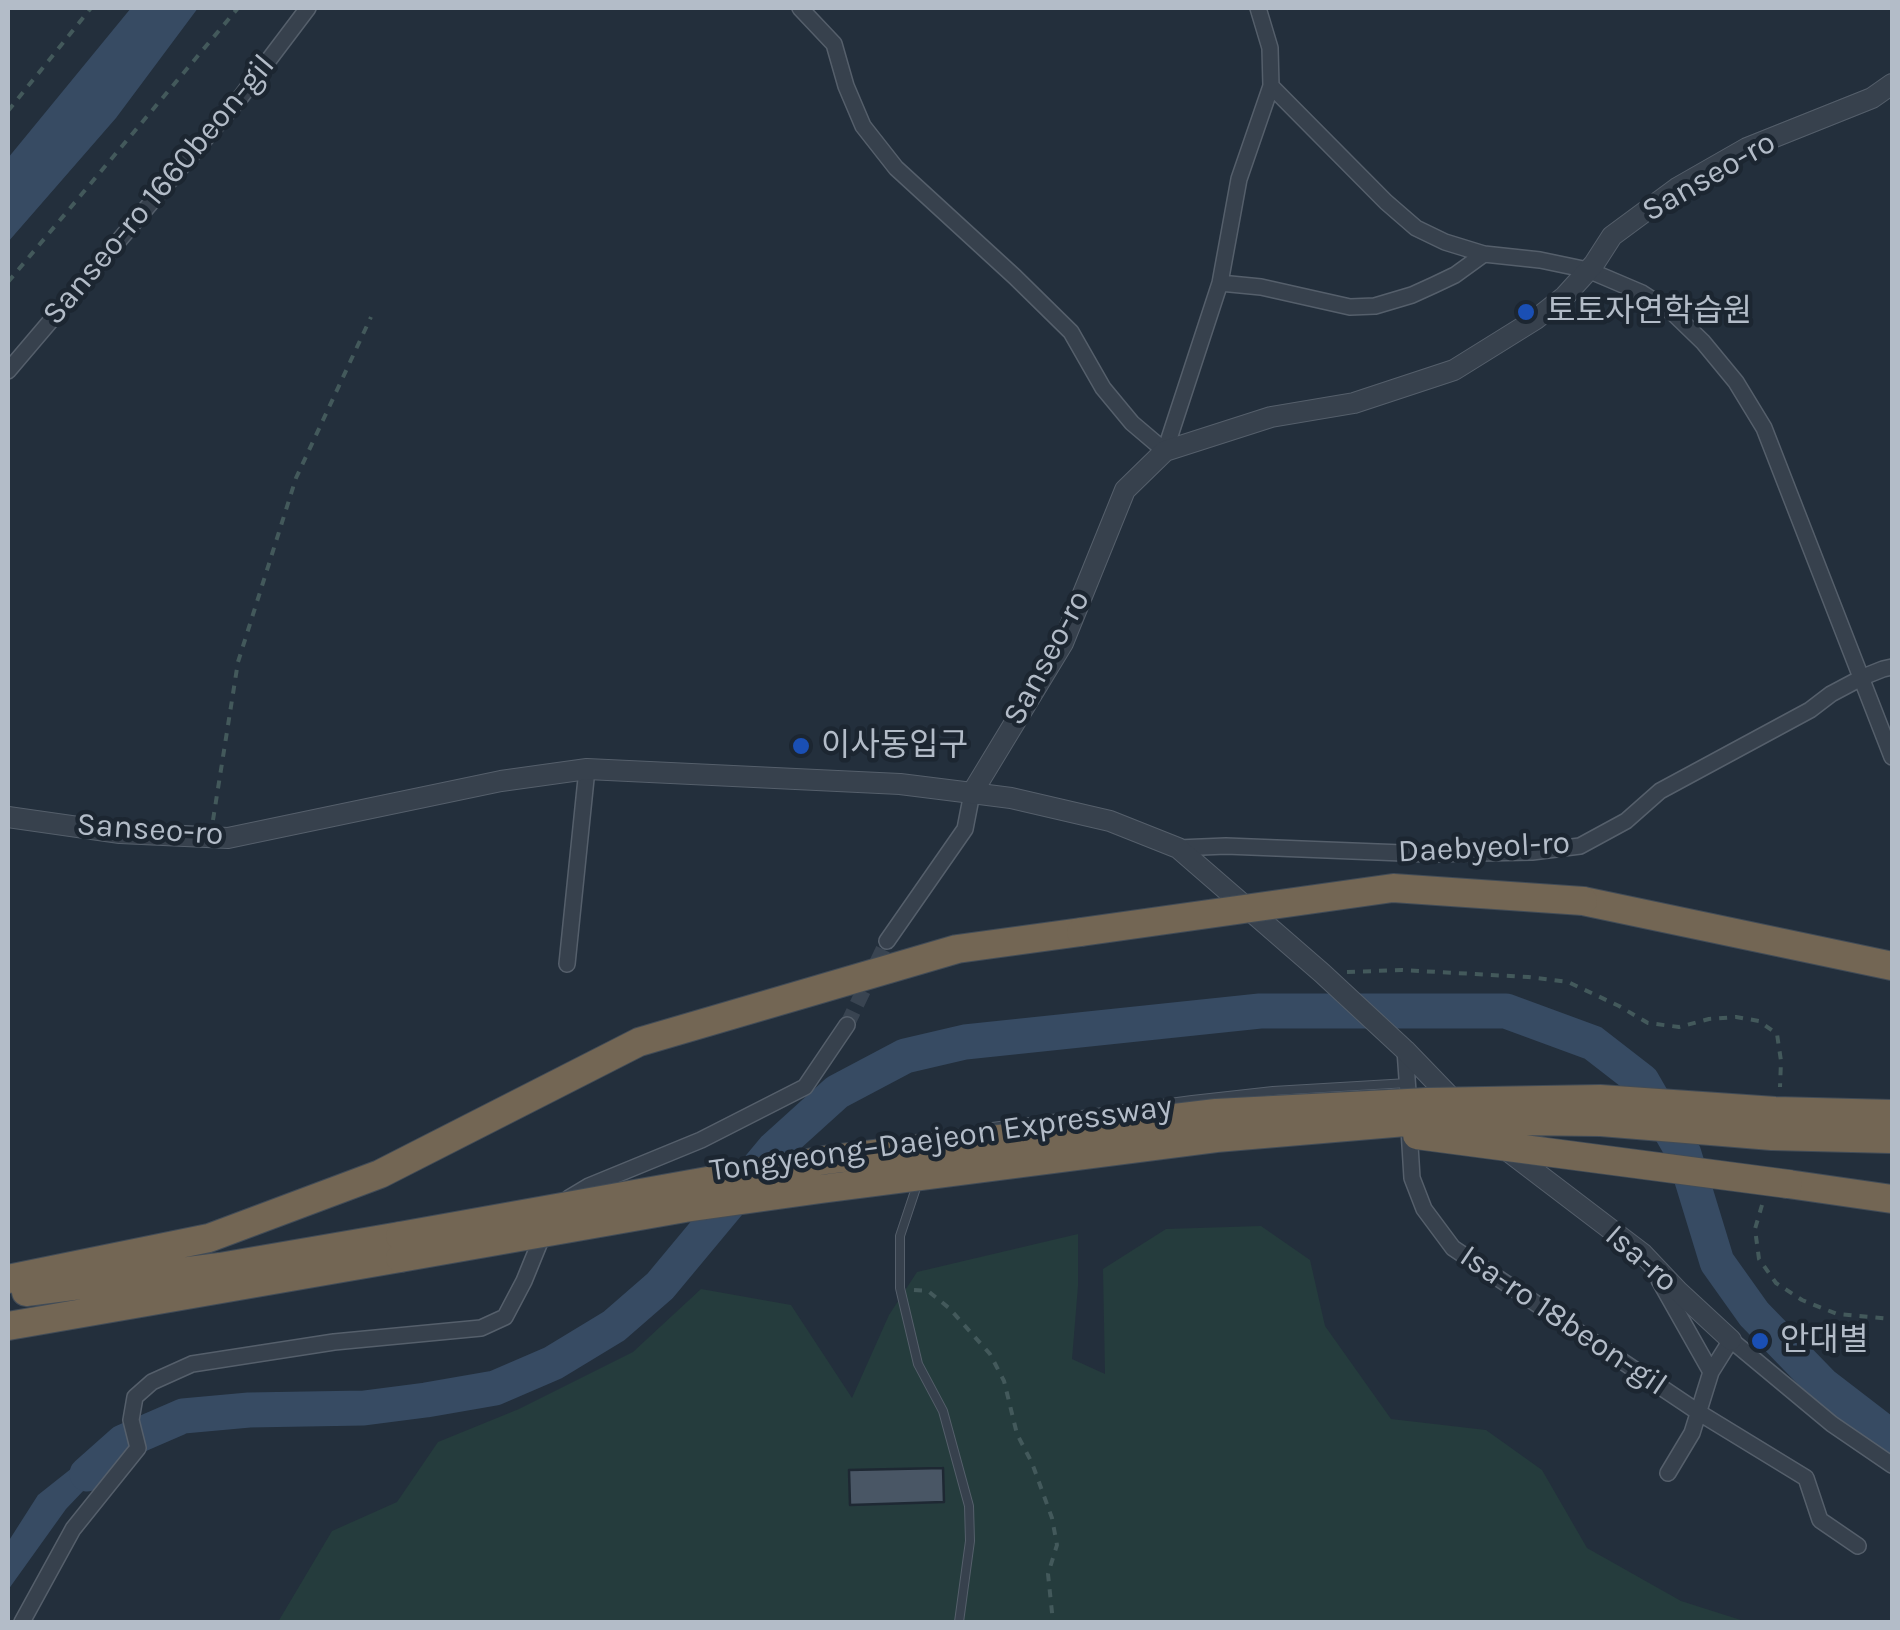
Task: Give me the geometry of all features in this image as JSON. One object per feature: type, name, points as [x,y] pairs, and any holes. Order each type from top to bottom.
[{"type":"highway","points":[[8,1279],[209,1238],[380,1174],[638,1042],[956,949],[1393,888],[1583,901],[1892,966]]},
{"type":"highway","name":"Tongyeong–Daejeon Expressway","points":[[8,1326],[825,1160],[1216,1113],[1427,1102],[1600,1099],[1892,1114]]},
{"type":"highway","name":"Tongyeong–Daejeon Expressway","points":[[8,1295],[1216,1138],[1429,1120],[1600,1122],[1772,1136],[1892,1139]]},
{"type":"highway","points":[[1351,1127],[1892,1199]]},
{"type":"street","name":"Sanseo-ro 1660beon-gil","points":[[8,371],[228,112],[308,8]]},
{"type":"street","points":[[800,8],[834,44],[863,126],[896,168],[1071,332],[1103,388],[1132,423],[1164,451]]},
{"type":"street","points":[[1258,8],[1270,48],[1271,86],[1416,228],[1484,254],[1588,270],[1642,293],[1674,313],[1703,342],[1736,382],[1764,428],[1892,757]]},
{"type":"street","name":"Sanseo-ro","points":[[1164,451],[1272,417],[1354,403],[1454,370],[1536,319],[1565,296],[1612,236],[1677,188],[1747,148],[1872,98],[1892,84]]},
{"type":"street","name":"Sanseo-ro","points":[[8,817],[120,833],[228,838],[502,781],[587,768],[900,784],[972,793],[1063,643],[1125,490],[1164,451],[1220,283],[1239,180],[1271,86]]},
{"type":"street","points":[[1220,283],[1261,287],[1350,307],[1375,306],[1434,286],[1484,254]]},
{"type":"street","name":"Daebyeol-ro","points":[[1178,848],[1226,846],[1428,854],[1532,852],[1580,846],[1626,821],[1660,792],[1810,710],[1831,694],[1892,667]]},
{"type":"street","points":[[567,964],[587,768]]},
{"type":"street","points":[[888,941],[965,829],[972,793],[1110,821],[1178,848]]},
{"type":"street","name":"Isa-ro","points":[[1178,848],[1322,972],[1489,1136],[1644,1254],[1731,1340],[1832,1424],[1892,1465]]},
{"type":"street","points":[[22,1622],[72,1528],[138,1448],[131,1420],[134,1398],[152,1382],[192,1364],[334,1342],[480,1328],[505,1318],[546,1226],[560,1204],[589,1186],[701,1140],[806,1087],[847,1024]]},
{"type":"street","name":"Isa-ro 18beon-gil","points":[[1401,1047],[1408,1082],[1412,1178],[1424,1209],[1452,1248],[1698,1412],[1806,1478],[1820,1520],[1858,1546]]},
{"type":"street","points":[[1644,1254],[1711,1372]]},
{"type":"street","points":[[1698,1412],[1711,1372],[1731,1340]]},
{"type":"street","name":"Isa-ro 18beon-gil","points":[[1668,1473],[1692,1434],[1698,1412]]},
{"type":"lane","points":[[979,1129],[1274,1091],[1408,1082]]},
{"type":"lane","points":[[928,1155],[933,1139],[948,1136]]},
{"type":"lane","points":[[922,1171],[900,1236],[900,1288],[918,1364],[943,1411],[970,1506],[970,1541],[959,1622]]},
{"type":"path","points":[[8,111],[91,8]]},
{"type":"path","points":[[8,282],[238,8]]},
{"type":"path","points":[[210,838],[238,662],[296,478],[371,317]]},
{"type":"path","points":[[900,1288],[928,1292],[949,1308],[990,1354],[1004,1381],[1017,1434],[1052,1518],[1057,1546],[1048,1574],[1053,1622]]},
{"type":"green space","points":[[1261,1226],[1310,1260],[1325,1326],[1391,1419],[1486,1430],[1542,1470],[1587,1548],[1681,1601],[1747,1622],[278,1622],[332,1531],[397,1502],[438,1442],[519,1409],[633,1352],[701,1289],[791,1305],[852,1398],[889,1315],[917,1272],[1078,1234],[1072,1359],[1105,1374],[1103,1269],[1166,1229]]},
{"type":"water","points":[[131,8],[198,8],[116,118],[8,242],[8,158]]},
{"type":"water","points":[[120,1430],[124,1448],[66,1509],[8,1590],[8,1542],[38,1495]]},
{"type":"building","points":[[943,1468],[944,1502],[850,1505],[849,1470]]},
{"type":"waterway","points":[[87,1474],[123,1442],[183,1416],[249,1410],[364,1408],[426,1400],[495,1388],[553,1363],[614,1326],[660,1286],[774,1149],[837,1092],[905,1056],[965,1042],[1260,1011],[1506,1011],[1593,1043],[1642,1081],[1684,1154],[1717,1262],[1754,1314],[1823,1385],[1892,1438]]},
{"type":"tunnel","points":[[847,1025],[887,941]]},
{"type":"place","name":"토토자연학습원","points":[[1526,312]]},
{"type":"place","name":"이사동입구","points":[[801,746]]},
{"type":"place","name":"안대별","points":[[1760,1341]]}]
